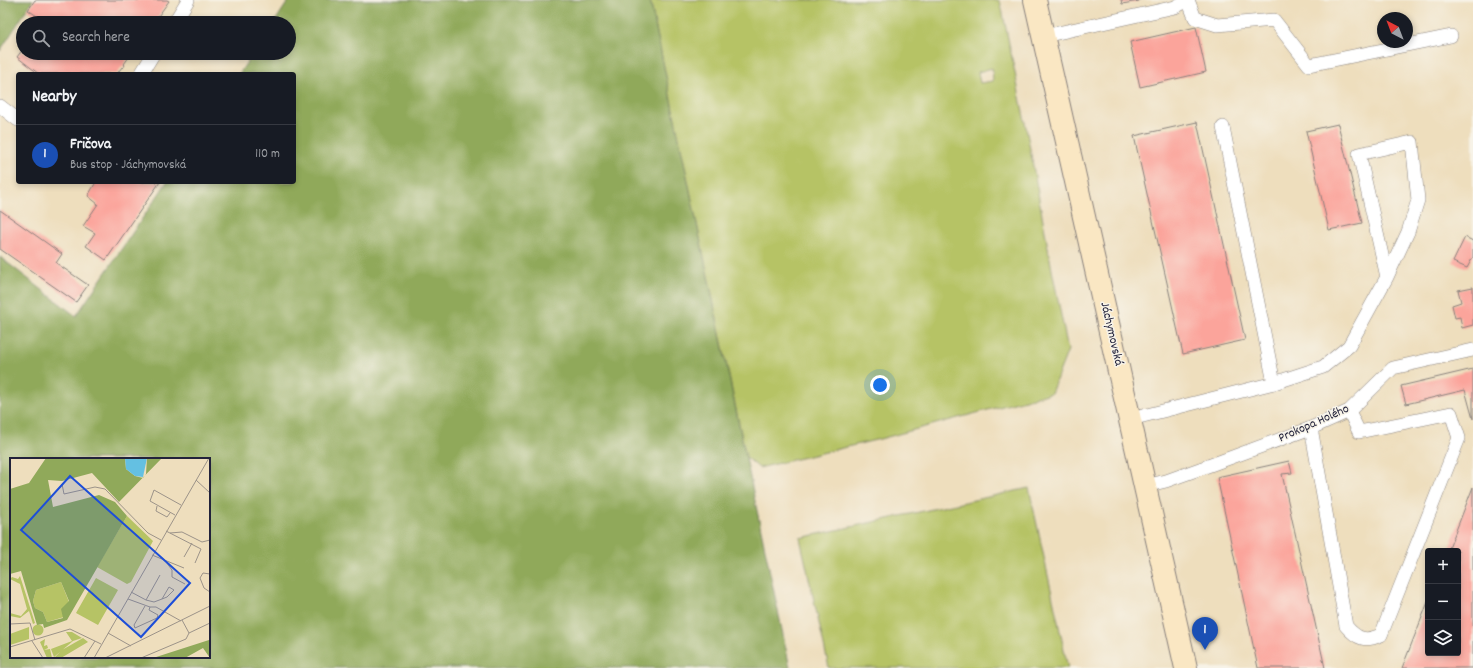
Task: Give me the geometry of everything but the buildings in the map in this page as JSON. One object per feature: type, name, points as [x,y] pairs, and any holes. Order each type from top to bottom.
[{"type":"street","name":"Jáchymovská","points":[[1035,0],[1131,419],[1186,668]]},
{"type":"lane","points":[[178,16],[188,0]]},
{"type":"lane","points":[[1044,36],[1175,7],[1188,0],[1195,18],[1217,25],[1274,20],[1309,66],[1451,36]]},
{"type":"lane","points":[[142,72],[150,60]]},
{"type":"lane","points":[[0,106],[16,118]]},
{"type":"lane","points":[[1222,127],[1274,383]]},
{"type":"lane","points":[[1131,419],[1274,383],[1323,367],[1349,346],[1387,277],[1408,232],[1418,200],[1412,142],[1359,154],[1387,277]]},
{"type":"lane","name":"Prokopa Holého","points":[[1145,486],[1166,481],[1311,428],[1349,411],[1393,368],[1473,350]]},
{"type":"lane","points":[[1311,428],[1346,626],[1354,636],[1362,639],[1372,639],[1381,635],[1460,438],[1451,413],[1359,432],[1349,411]]},
{"type":"green space","points":[[0,0],[33,0],[23,16],[16,16],[16,26],[0,51]]},
{"type":"green space","points":[[289,0],[650,0],[790,668],[0,668],[0,257],[76,316],[166,184],[296,184],[296,72],[240,72],[248,60],[296,60],[296,16],[279,16]]},
{"type":"green space","points":[[650,0],[999,0],[1026,127],[1068,350],[1051,393],[880,439],[759,468],[746,457]],"holes":[[[992,68],[993,81],[980,83],[978,72]]]},
{"type":"green space","points":[[1029,488],[1068,668],[829,668],[800,538]]},
{"type":"place","name":"Fričova","points":[[1205,650]]}]
